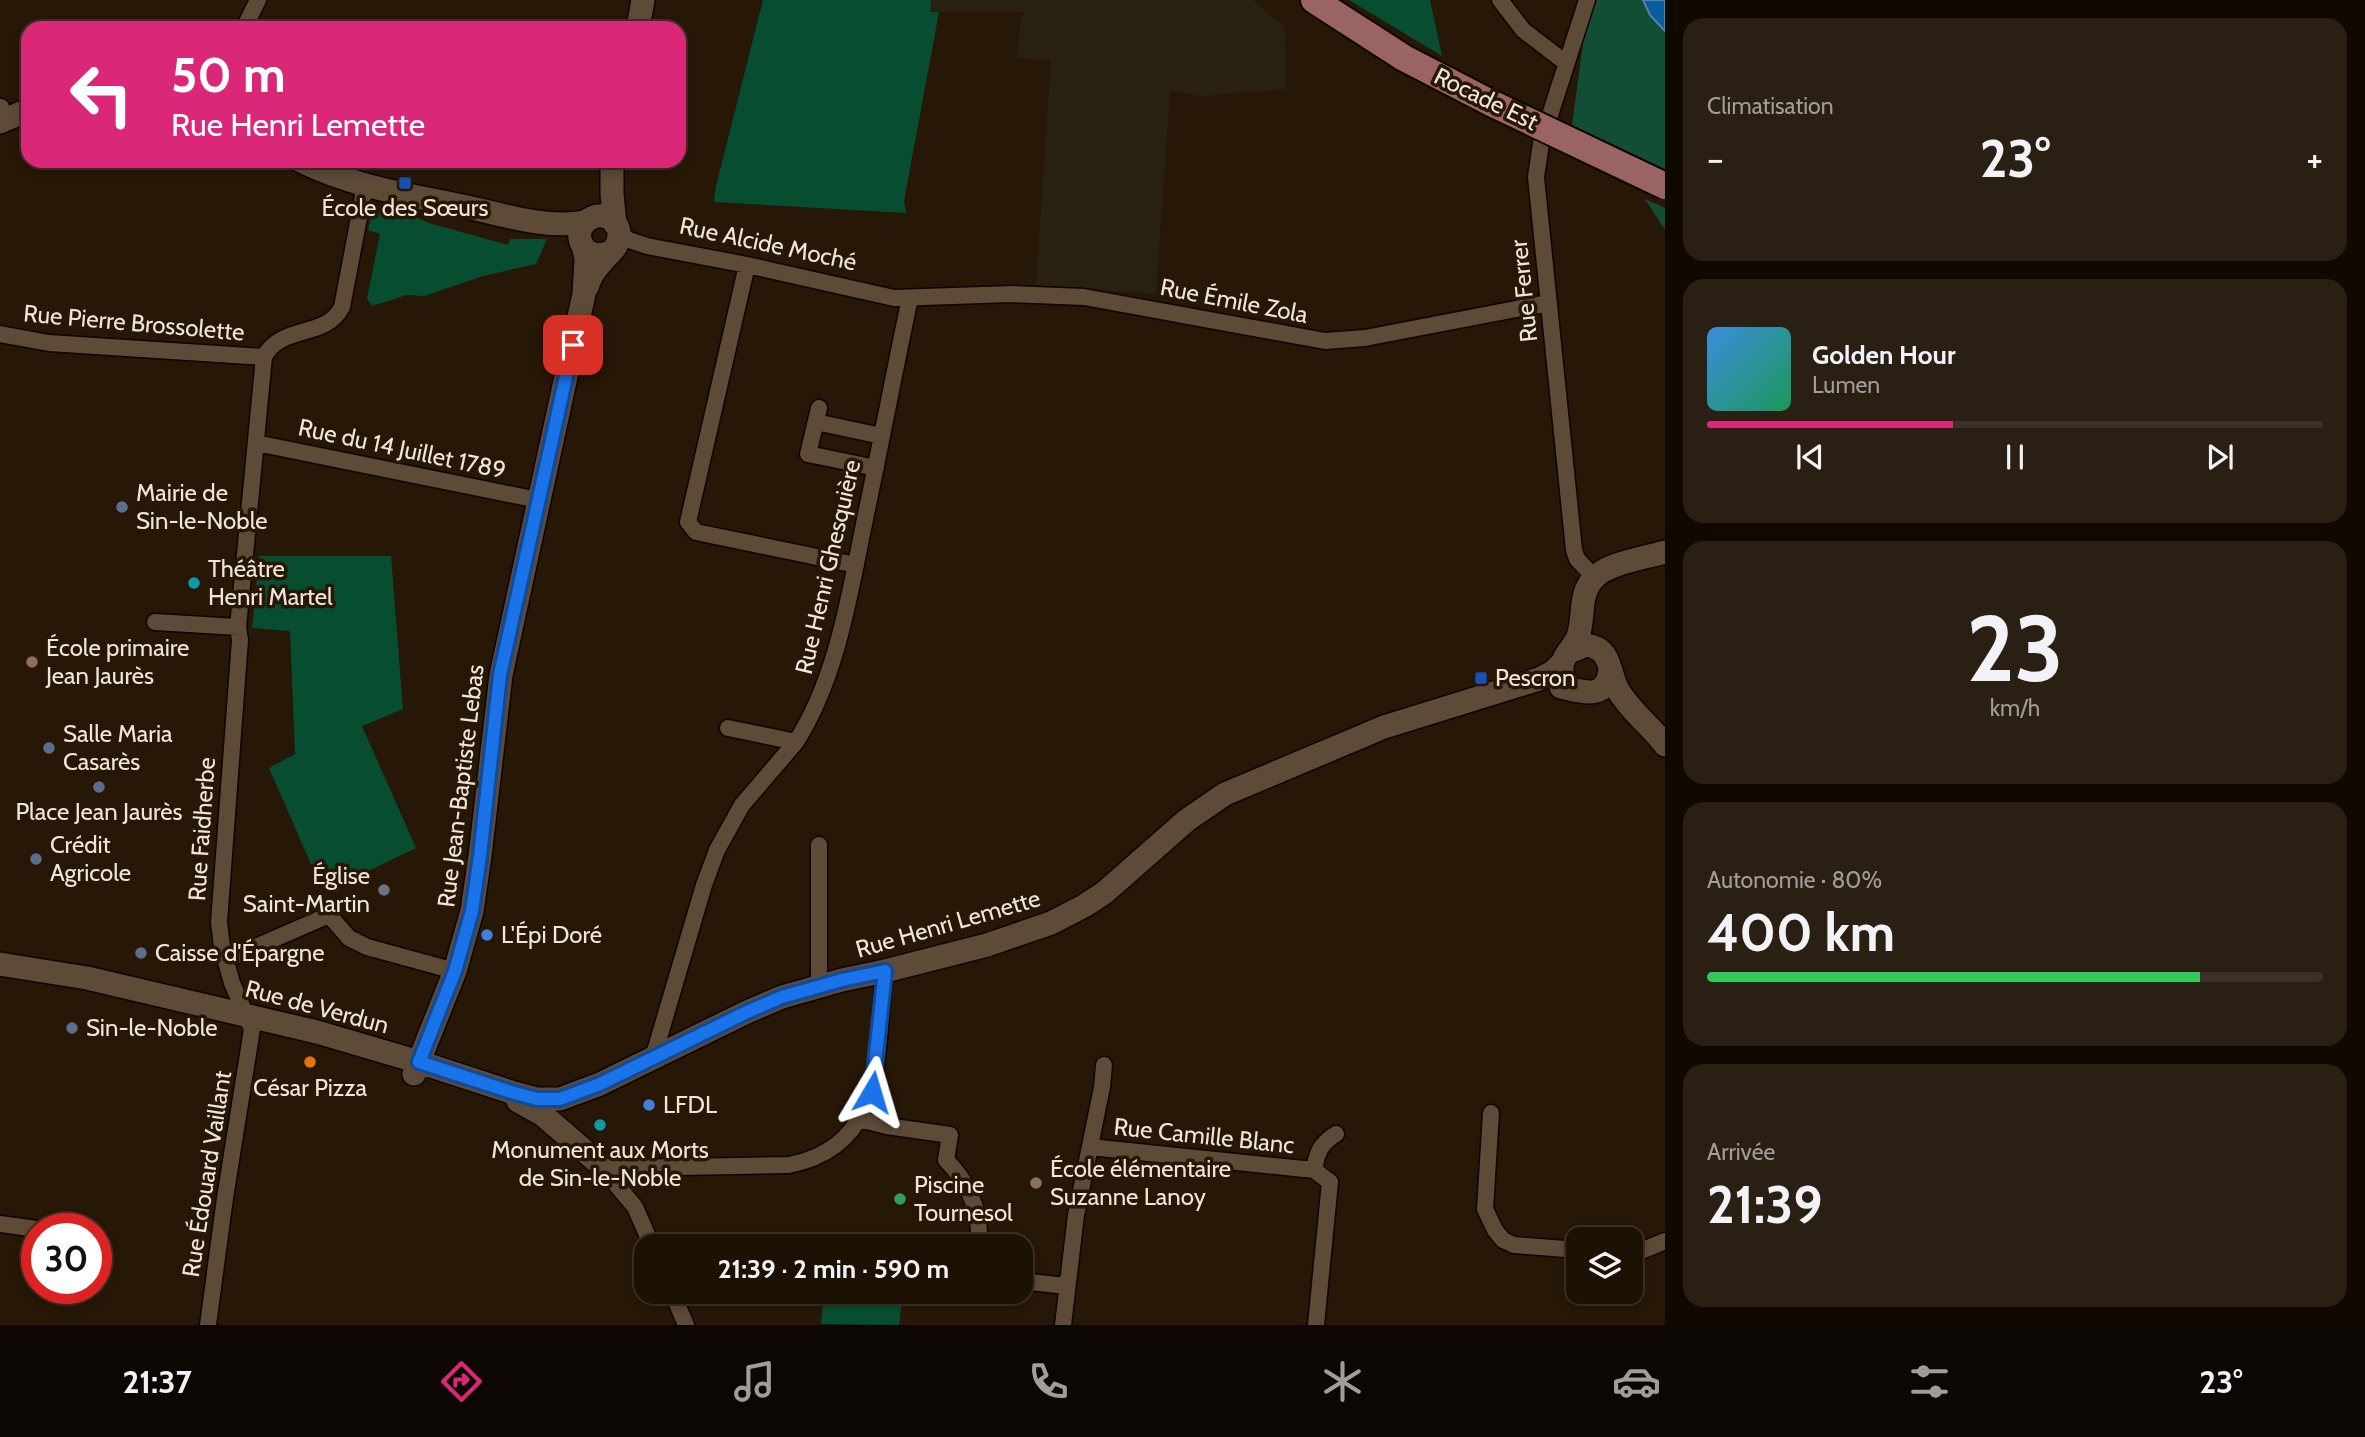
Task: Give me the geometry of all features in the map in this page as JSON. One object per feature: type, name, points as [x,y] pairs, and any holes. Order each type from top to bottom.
[{"type":"main road","name":"Rocade Est","points":[[1314,0],[1404,58],[1466,91],[1665,186]]},
{"type":"street","points":[[248,21],[258,0]]},
{"type":"street","points":[[639,21],[643,0]]},
{"type":"street","points":[[1500,0],[1523,30],[1566,63]]},
{"type":"street","name":"Rue Ferrer","points":[[1587,0],[1536,167],[1547,303],[1574,551],[1577,559],[1594,577]]},
{"type":"street","points":[[0,111],[21,106]]},
{"type":"street","points":[[0,111],[21,110]]},
{"type":"street","points":[[315,168],[365,186],[524,220],[555,224],[602,216],[615,236]]},
{"type":"street","points":[[583,247],[579,233],[599,201],[610,168]]},
{"type":"street","points":[[612,168],[615,236]]},
{"type":"street","points":[[264,357],[269,347],[283,337],[325,325],[339,313],[365,186]]},
{"type":"street","points":[[524,220],[565,235],[595,255],[615,236]]},
{"type":"street","name":"Rue Alcide Moché","points":[[615,236],[640,245],[747,265],[884,296],[910,298]]},
{"type":"street","name":"Rue Jean-Baptiste Lebas","points":[[584,294],[615,236]]},
{"type":"street","name":"Rue Jean-Baptiste Lebas","points":[[416,1068],[455,971],[472,911],[482,845],[500,675],[584,294],[586,259],[583,247]]},
{"type":"street","points":[[747,265],[688,516],[690,526],[696,532],[856,565]]},
{"type":"street","name":"Rue Émile Zola","points":[[910,298],[1012,294],[1084,298],[1338,341],[1547,303]]},
{"type":"street","name":"Rue Henri Ghesquière","points":[[653,1058],[704,885],[717,850],[742,805],[796,742],[810,720],[832,662],[856,565],[910,298]]},
{"type":"street","name":"Rue Pierre Brossolette","points":[[0,334],[49,343],[264,357]]},
{"type":"street","name":"Rue Faidherbe","points":[[249,1022],[226,960],[220,934],[219,910],[240,640],[238,627],[264,357]]},
{"type":"street","points":[[876,468],[808,454],[817,415],[881,436]]},
{"type":"street","name":"Rue du 14 Juillet 1789","points":[[256,443],[538,500]]},
{"type":"street","points":[[1648,726],[1613,701],[1582,692],[1563,678],[1566,657],[1578,634],[1583,596],[1594,577],[1617,565],[1665,552]]},
{"type":"street","points":[[1594,577],[1588,596],[1589,616],[1596,639],[1620,693],[1665,745]]},
{"type":"street","points":[[155,622],[238,627]]},
{"type":"street","points":[[1566,657],[1577,647],[1586,645],[1599,648],[1608,661],[1607,682],[1600,689],[1582,692]]},
{"type":"street","name":"Rue Henri Lemette","points":[[653,1058],[782,997],[987,945],[1051,923],[1104,893],[1187,820],[1225,794],[1384,727],[1506,691],[1549,675],[1566,657]]},
{"type":"street","name":"Rue Henri Lemette","points":[[1506,691],[1544,687],[1582,692]]},
{"type":"street","points":[[728,728],[796,742]]},
{"type":"street","points":[[819,845],[819,986]]},
{"type":"street","points":[[226,960],[329,915],[349,938],[367,947],[455,971]]},
{"type":"street","name":"Rue de Verdun","points":[[0,964],[87,978],[249,1022],[321,1046],[472,1080],[537,1099],[560,1099],[583,1091],[653,1058]]},
{"type":"street","points":[[596,1160],[612,1167],[647,1168],[779,1165],[800,1163],[831,1149],[846,1136],[869,1101],[874,1082],[885,971]]},
{"type":"street","name":"Rue de Verdun","points":[[0,975],[249,1022]]},
{"type":"street","name":"Rue Édouard Vaillant","points":[[208,1325],[249,1022]]},
{"type":"street","points":[[1063,1325],[1077,1206],[1102,1087],[1104,1065]]},
{"type":"street","name":"Rue de Verdun","points":[[416,1068],[533,1108],[596,1160]]},
{"type":"street","points":[[570,1138],[566,1128],[568,1109],[583,1091]]},
{"type":"street","points":[[1492,1113],[1485,1209],[1495,1230],[1503,1240],[1514,1245],[1566,1249]]},
{"type":"street","points":[[859,1119],[950,1135],[946,1160],[961,1176],[974,1202],[979,1234]]},
{"type":"street","name":"Rue Camille Blanc","points":[[1314,1170],[1319,1149],[1336,1134]]},
{"type":"street","name":"Rue Camille Blanc","points":[[1090,1147],[1314,1170],[1330,1182],[1316,1325]]},
{"type":"street","points":[[596,1160],[635,1207],[647,1234]]},
{"type":"street","points":[[635,1207],[633,1185],[636,1178],[647,1168]]},
{"type":"street","points":[[0,1224],[21,1227]]},
{"type":"street","points":[[1643,1250],[1665,1241]]},
{"type":"street","points":[[1033,1282],[1067,1286]]},
{"type":"street","points":[[677,1304],[686,1325]]},
{"type":"shaded area","points":[[931,0],[1253,0],[1285,28],[1286,89],[1201,96],[1170,91],[1156,294],[1036,285],[1051,60],[1017,58],[1021,17],[1026,12],[929,12]]},
{"type":"green space","points":[[763,0],[931,0],[930,12],[939,12],[904,201],[906,213],[714,202]]},
{"type":"green space","points":[[1349,0],[1430,0],[1442,56]]},
{"type":"green space","points":[[1596,0],[1665,0],[1665,169],[1572,125],[1584,36]]},
{"type":"green space","points":[[1645,199],[1665,208],[1665,230]]},
{"type":"green space","points":[[373,206],[393,207],[429,223],[508,245],[510,239],[547,239],[536,264],[483,276],[424,296],[407,295],[372,306],[367,299],[380,234],[368,230]]},
{"type":"green space","points":[[259,556],[391,556],[403,709],[362,726],[416,848],[331,889],[325,875],[317,878],[269,768],[295,754],[290,631],[252,628]]},
{"type":"green space","points":[[823,1304],[902,1304],[899,1325],[821,1324]]},
{"type":"water","points":[[1643,0],[1665,0],[1665,31],[1650,15]]},
{"type":"place","name":"École des Sœurs","points":[[405,183]]},
{"type":"place","name":"Mairie de Sin-le-Noble","points":[[122,507]]},
{"type":"place","name":"Théâtre Henri Martel","points":[[194,583]]},
{"type":"place","name":"École primaire Jean Jaurès","points":[[32,662]]},
{"type":"place","name":"Pescron","points":[[1481,678]]},
{"type":"place","name":"Salle Maria Casarès","points":[[49,748]]},
{"type":"place","name":"Place Jean Jaurès","points":[[99,787]]},
{"type":"place","name":"Crédit Agricole","points":[[36,859]]},
{"type":"place","name":"Église Saint-Martin","points":[[384,890]]},
{"type":"place","name":"L'Épi Doré","points":[[487,935]]},
{"type":"place","name":"Caisse d'Épargne","points":[[141,953]]},
{"type":"place","name":"Sin-le-Noble","points":[[72,1028]]},
{"type":"place","name":"César Pizza","points":[[310,1062]]},
{"type":"place","name":"LFDL","points":[[649,1105]]},
{"type":"place","name":"Monument aux Morts de Sin-le-Noble","points":[[600,1125]]},
{"type":"place","name":"École élémentaire Suzanne Lanoy","points":[[1036,1183]]},
{"type":"place","name":"Piscine Tournesol","points":[[900,1199]]},
{"type":"route","points":[[573,345],[500,675],[472,911],[455,971],[419,1062],[537,1099],[560,1099],[600,1084],[782,997],[885,971],[872,1092]]}]
